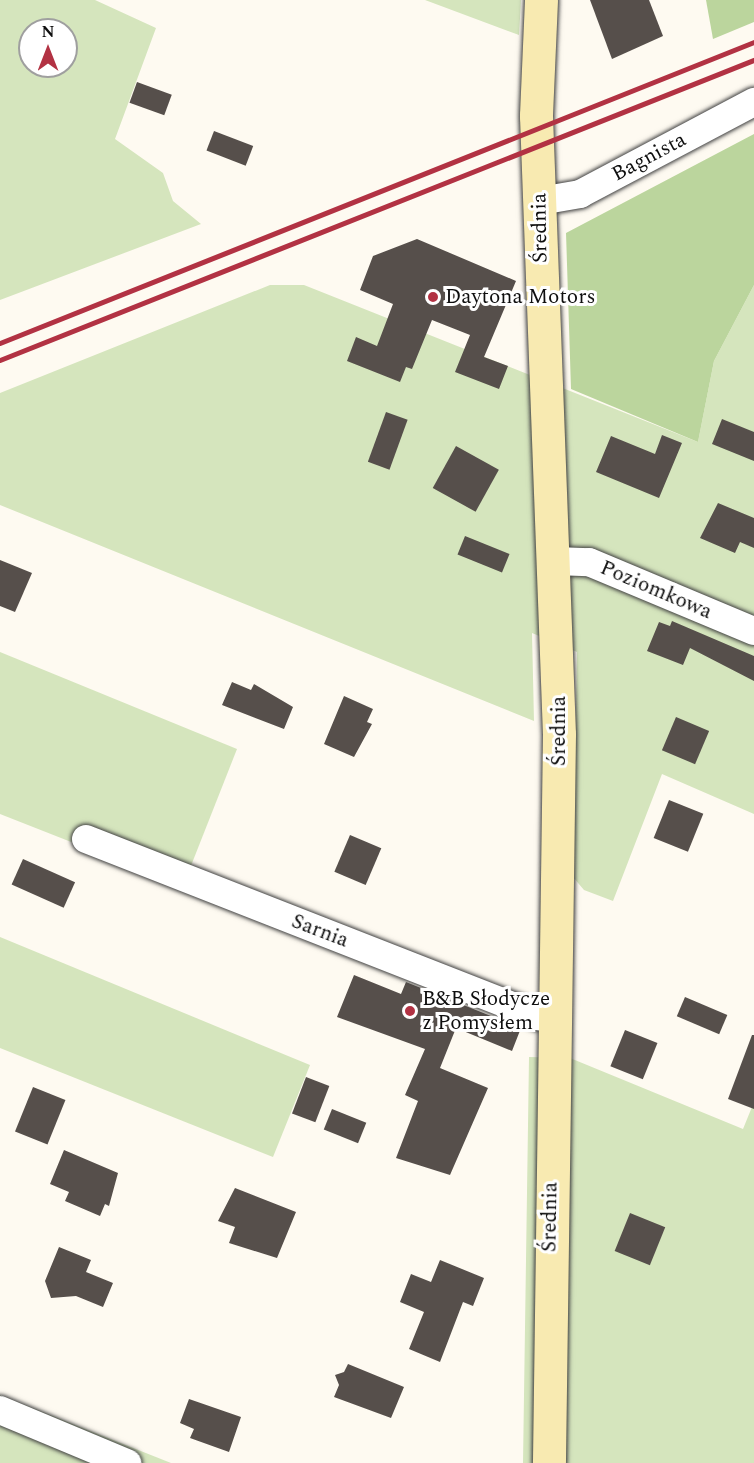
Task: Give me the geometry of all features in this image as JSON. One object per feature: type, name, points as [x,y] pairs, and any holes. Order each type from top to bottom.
[{"type":"street","name":"Średnia","points":[[541,0],[536,78],[555,561],[559,734],[549,1463]]},
{"type":"street","name":"Bagnista","points":[[540,201],[580,194],[754,102]]},
{"type":"street","name":"Poziomkowa","points":[[555,561],[589,562],[754,631]]},
{"type":"street","name":"Sarnia","points":[[86,839],[537,1016],[554,1018]]},
{"type":"street","points":[[0,1410],[127,1463]]},
{"type":"green space","points":[[0,0],[95,0],[156,28],[115,139],[163,173],[173,201],[201,224],[0,300]]},
{"type":"green space","points":[[425,0],[521,0],[519,35]]},
{"type":"green space","points":[[706,0],[754,0],[754,22],[713,39]]},
{"type":"green space","points":[[754,134],[754,285],[714,361],[698,442],[571,389],[566,233]]},
{"type":"green space","points":[[270,285],[304,285],[698,442],[714,361],[754,285],[754,814],[662,774],[613,901],[584,890],[573,877],[577,652],[532,633],[534,721],[0,505],[0,393]]},
{"type":"green space","points":[[0,652],[237,749],[183,886],[0,814]]},
{"type":"green space","points":[[0,937],[310,1065],[273,1157],[0,1048]]},
{"type":"green space","points":[[529,1057],[570,1058],[743,1129],[754,1102],[754,1463],[523,1463]]},
{"type":"green space","points":[[0,1395],[171,1463],[0,1463]]},
{"type":"building","points":[[590,0],[649,0],[663,36],[612,59]]},
{"type":"building","points":[[137,82],[172,95],[164,115],[129,103]]},
{"type":"building","points":[[214,131],[253,146],[246,166],[206,151]]},
{"type":"building","points":[[417,239],[516,281],[484,357],[508,366],[499,389],[455,372],[470,335],[432,320],[412,369],[406,367],[400,382],[347,361],[356,337],[377,346],[393,304],[360,290],[373,256]]},
{"type":"building","points":[[386,412],[408,420],[389,470],[368,462]]},
{"type":"building","points":[[722,419],[754,432],[754,461],[712,444]]},
{"type":"building","points":[[662,435],[682,443],[659,498],[596,472],[611,436],[655,454]]},
{"type":"building","points":[[456,446],[499,470],[476,512],[433,488]]},
{"type":"building","points":[[718,503],[754,518],[754,548],[740,542],[735,553],[700,538]]},
{"type":"building","points":[[465,536],[510,554],[502,573],[458,555]]},
{"type":"building","points":[[0,560],[32,573],[15,612],[0,606]]},
{"type":"building","points":[[672,621],[754,656],[754,681],[690,648],[683,665],[647,651],[659,622],[670,626]]},
{"type":"building","points":[[232,682],[251,690],[254,684],[293,707],[284,729],[222,705]]},
{"type":"building","points":[[344,696],[373,709],[367,722],[372,724],[354,757],[324,744]]},
{"type":"building","points":[[676,717],[709,731],[695,764],[662,750]]},
{"type":"building","points":[[669,800],[703,814],[688,852],[654,838]]},
{"type":"building","points":[[350,835],[381,848],[366,885],[334,872]]},
{"type":"building","points":[[23,859],[75,882],[64,908],[12,885]]},
{"type":"building","points":[[354,975],[401,994],[406,982],[521,1028],[512,1051],[456,1028],[440,1068],[488,1088],[450,1175],[396,1158],[418,1101],[405,1095],[425,1049],[337,1017]]},
{"type":"building","points":[[685,997],[727,1015],[719,1034],[677,1016]]},
{"type":"building","points":[[625,1030],[657,1043],[643,1079],[610,1066]]},
{"type":"building","points":[[752,1035],[754,1035],[754,1109],[728,1099]]},
{"type":"building","points":[[306,1077],[329,1086],[315,1122],[292,1113]]},
{"type":"building","points":[[33,1087],[65,1100],[47,1145],[15,1132]]},
{"type":"building","points":[[332,1109],[366,1123],[358,1143],[324,1129]]},
{"type":"building","points":[[64,1150],[118,1173],[109,1206],[105,1204],[100,1216],[65,1201],[69,1192],[50,1184]]},
{"type":"building","points":[[235,1188],[296,1212],[277,1258],[229,1243],[235,1227],[218,1221]]},
{"type":"building","points":[[630,1213],[665,1227],[650,1265],[615,1251]]},
{"type":"building","points":[[59,1247],[91,1260],[86,1272],[113,1283],[103,1307],[76,1296],[51,1298],[45,1281]]},
{"type":"building","points":[[440,1260],[484,1278],[473,1306],[463,1302],[440,1362],[409,1349],[424,1312],[400,1302],[411,1274],[431,1282]]},
{"type":"building","points":[[348,1364],[404,1387],[391,1418],[334,1397],[339,1385],[335,1375],[344,1372]]},
{"type":"building","points":[[189,1399],[241,1417],[229,1452],[190,1438],[194,1429],[180,1423]]},
{"type":"railway","points":[[0,343],[754,42]]},
{"type":"railway","points":[[0,360],[754,60]]},
{"type":"place","name":"Daytona Motors","points":[[433,297]]},
{"type":"place","name":"B&B Słodycze z Pomysłem","points":[[410,1011]]}]
